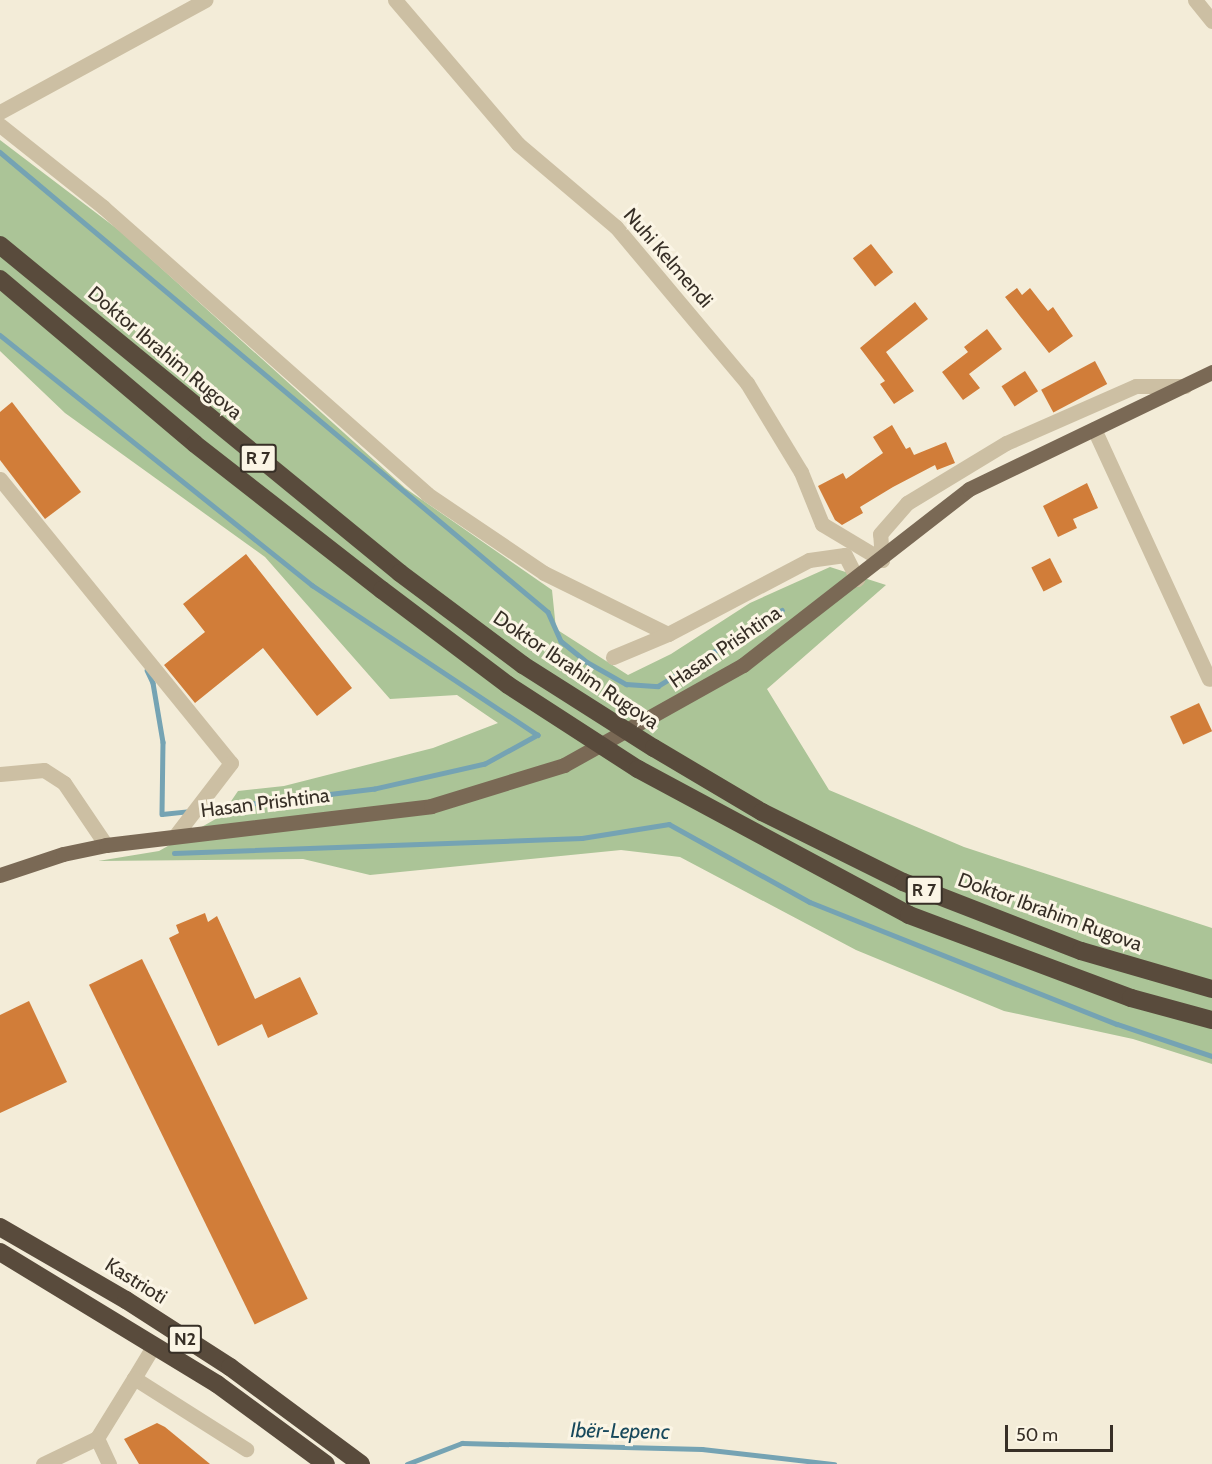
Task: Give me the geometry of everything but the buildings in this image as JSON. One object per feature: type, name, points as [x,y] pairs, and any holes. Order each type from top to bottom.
[{"type":"highway","name":"Doktor Ibrahim Rugova","points":[[0,245],[391,566],[523,665],[654,748],[762,812],[903,882],[1082,951],[1212,989]]},
{"type":"highway","name":"R 7","points":[[0,279],[195,444],[508,685],[638,769],[909,915],[1131,998],[1212,1020]]},
{"type":"highway","name":"Kastrioti","points":[[0,1227],[126,1300],[230,1368],[361,1464]]},
{"type":"highway","name":"N2","points":[[0,1252],[217,1384],[326,1464]]},
{"type":"main road","name":"Hasan Prishtina","points":[[0,875],[63,854],[106,845],[431,806],[564,765],[743,665],[882,560],[969,489],[1212,372]]},
{"type":"street","points":[[0,112],[205,0]]},
{"type":"street","name":"Nuhi Kelmendi","points":[[395,0],[519,144],[616,227],[747,383],[801,472],[822,524],[882,560]]},
{"type":"street","points":[[1195,0],[1212,21]]},
{"type":"street","points":[[0,125],[104,207],[427,494],[544,573],[668,634]]},
{"type":"street","points":[[882,560],[880,534],[907,503],[1006,442],[1136,386],[1185,386]]},
{"type":"street","points":[[1094,429],[1209,679]]},
{"type":"street","points":[[0,479],[231,763],[176,836]]},
{"type":"street","points":[[613,657],[668,634],[809,560],[845,555],[856,579]]},
{"type":"street","points":[[0,774],[44,770],[64,783],[106,845]]},
{"type":"street","points":[[43,1464],[97,1438],[154,1345]]},
{"type":"street","points":[[134,1378],[246,1449]]},
{"type":"street","points":[[97,1438],[109,1464]]},
{"type":"green space","points":[[0,140],[120,231],[405,488],[552,590],[556,629],[628,675],[671,654],[750,603],[830,567],[886,585],[767,689],[829,790],[964,847],[1212,928],[1212,1064],[1133,1039],[1004,1011],[856,950],[680,857],[621,850],[370,875],[303,859],[98,861],[159,851],[221,816],[238,791],[284,786],[433,748],[498,723],[457,695],[390,699],[265,557],[65,413],[0,351]]},
{"type":"waterway","points":[[0,152],[548,612],[561,641],[587,662],[626,684],[658,686],[782,610]]},
{"type":"waterway","points":[[0,335],[312,585],[538,735],[485,764],[375,789],[201,810]]},
{"type":"waterway","points":[[147,670],[153,683],[163,742],[162,814],[189,811]]},
{"type":"waterway","points":[[174,853],[582,838],[669,824],[810,902],[1117,1024],[1212,1056]]},
{"type":"waterway","name":"Ibër-Lepenc","points":[[407,1464],[462,1443],[702,1449],[834,1464]]}]
